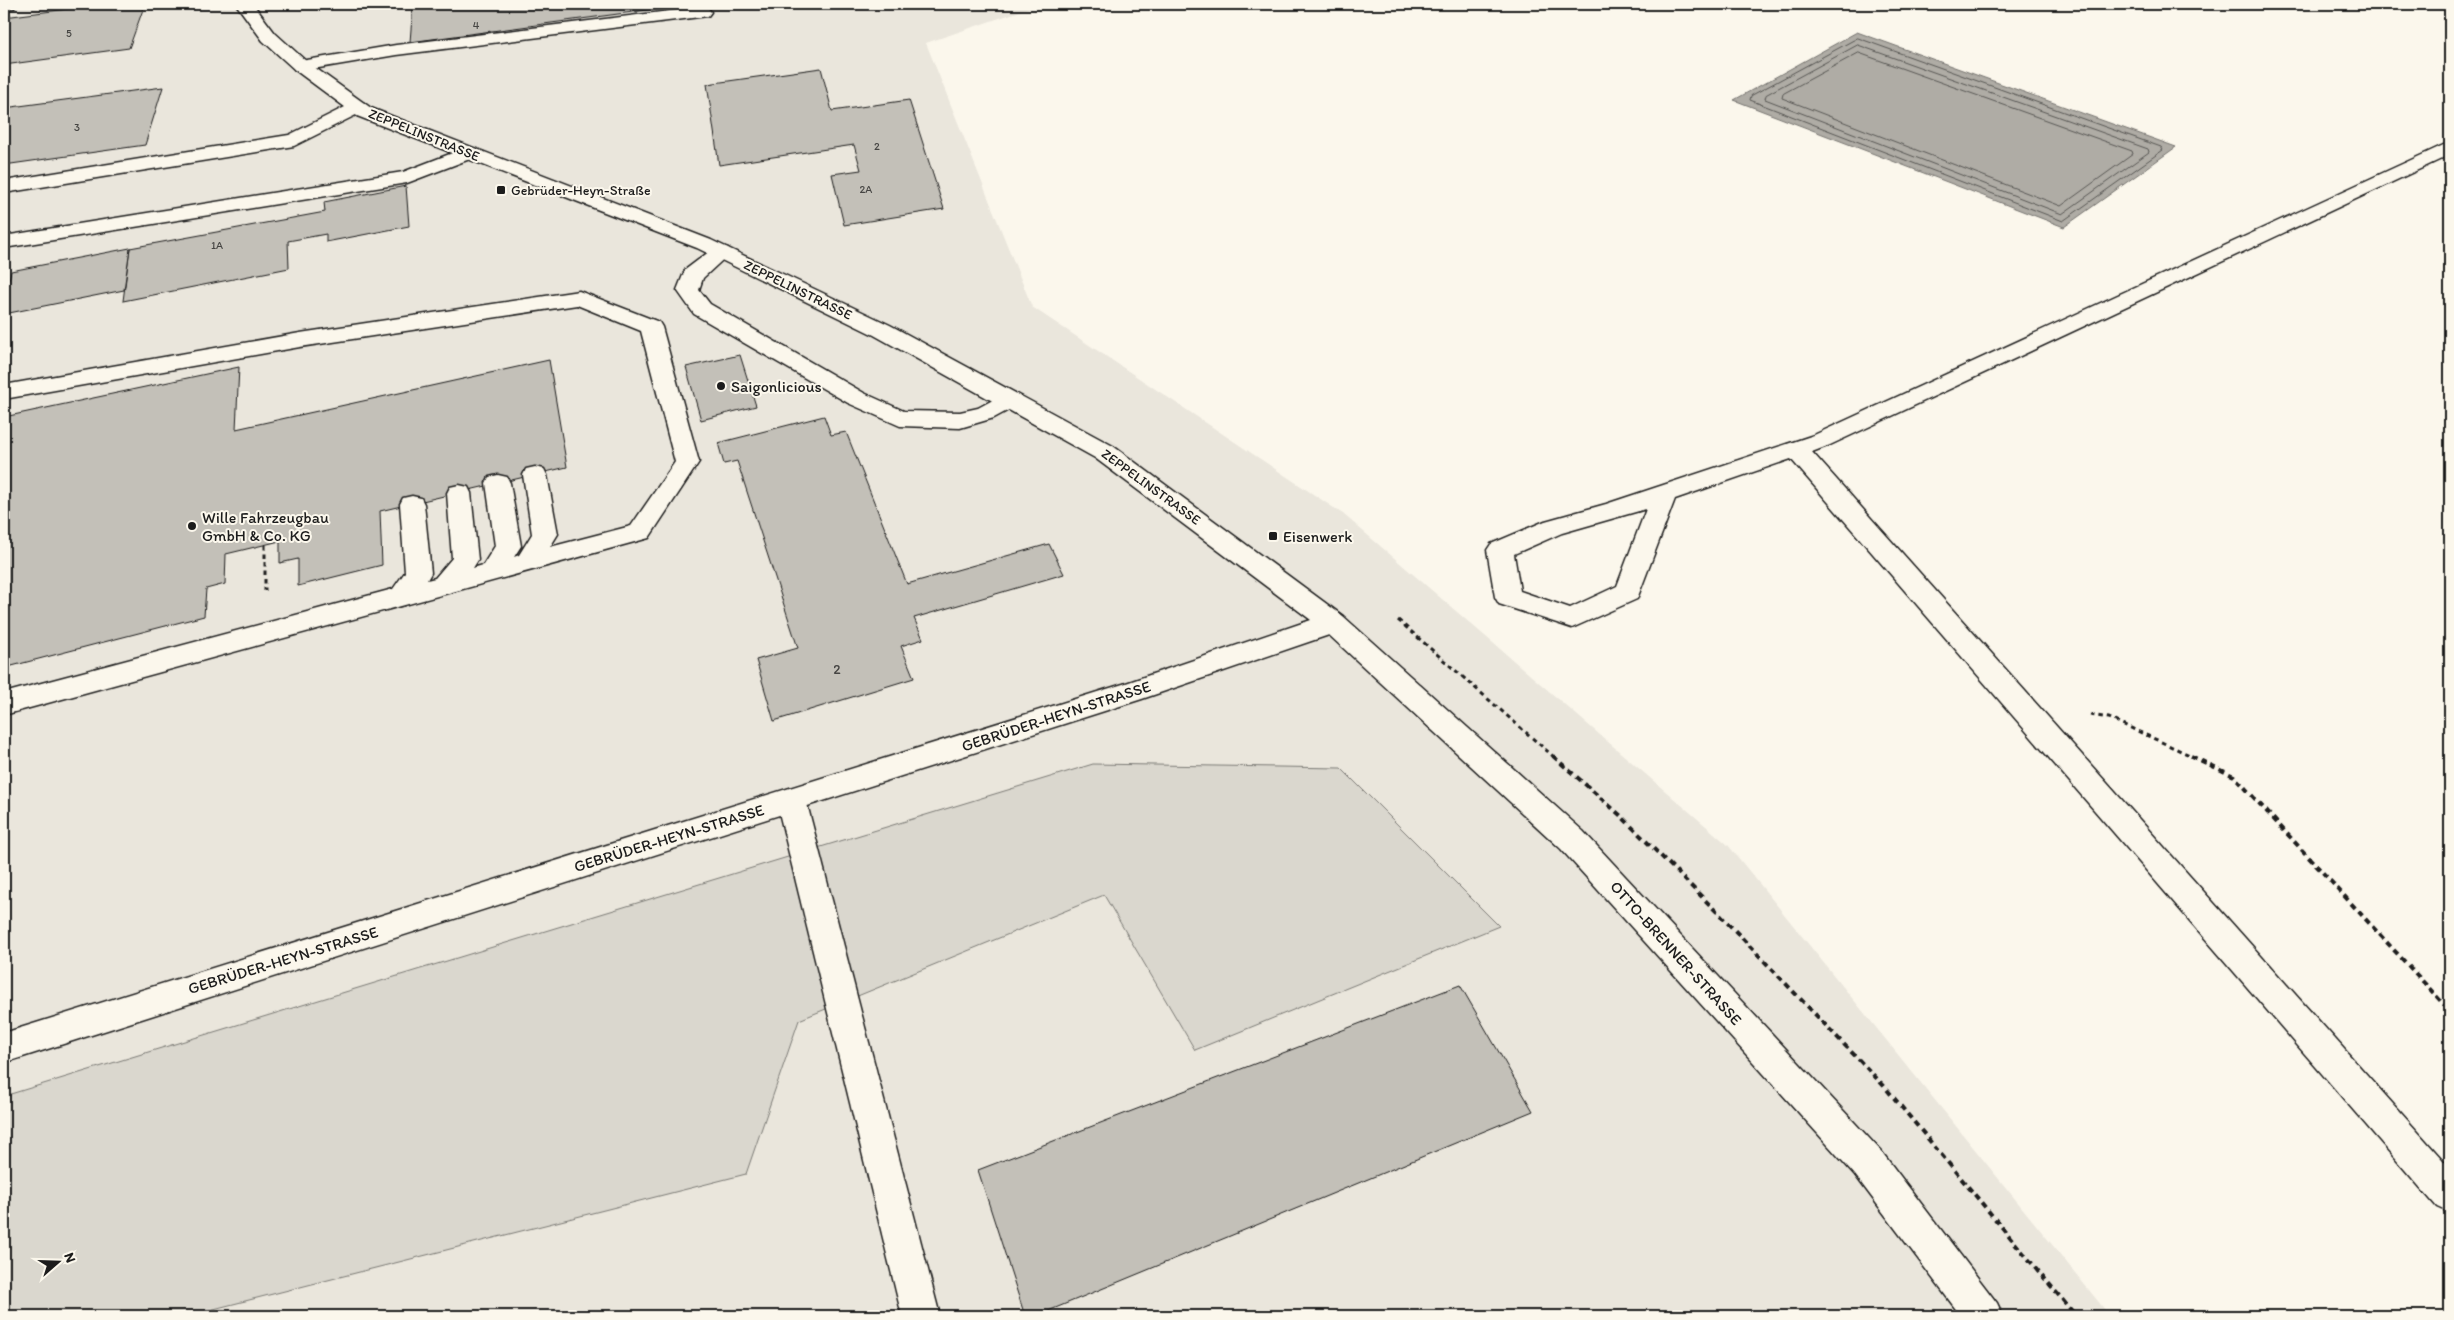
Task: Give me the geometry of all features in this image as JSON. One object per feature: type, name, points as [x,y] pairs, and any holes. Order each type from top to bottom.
[{"type":"street","name":"ZEPPELINSTRASSE","points":[[244,4],[270,37],[301,66],[364,112],[721,252],[882,330],[1104,452],[1333,623]]},
{"type":"street","points":[[301,66],[396,50],[702,12]]},
{"type":"street","points":[[4,187],[294,140],[357,106]]},
{"type":"street","points":[[1664,494],[1628,592],[1572,618],[1508,597],[1500,550],[1554,527],[1614,511],[1822,440],[2450,148]]},
{"type":"street","points":[[4,242],[407,177],[468,153]]},
{"type":"street","points":[[721,252],[693,275],[688,290],[702,309],[856,398],[900,418],[960,420],[986,413],[1010,400]]},
{"type":"street","points":[[4,392],[300,340],[579,298],[650,326],[687,462],[640,532],[4,704]]},
{"type":"street","points":[[1796,449],[2450,1195]]},
{"type":"street","points":[[528,563],[545,534],[535,475]]},
{"type":"street","points":[[491,573],[508,546],[498,484]]},
{"type":"street","points":[[443,586],[465,560],[459,493]]},
{"type":"street","points":[[402,597],[418,573],[412,504]]},
{"type":"street","name":"GEBRÜDER-HEYN-STRASSE","points":[[4,1048],[1132,692],[1333,623]]},
{"type":"street","name":"OTTO-BRENNER-STRASSE","points":[[1333,623],[1572,840],[1868,1164],[1984,1316]]},
{"type":"street","points":[[791,800],[921,1316]]},
{"type":"path","points":[[265,545],[265,568]]},
{"type":"path","points":[[2017,701],[2109,718],[2234,776],[2450,1011]]},
{"type":"shaded area","points":[[4,4],[1041,4],[926,43],[1032,307],[1343,514],[1728,845],[2110,1316],[4,1316]]},
{"type":"shaded area","points":[[1093,764],[1341,768],[1499,926],[1195,1050],[1104,895],[799,1020],[746,1174],[186,1316],[4,1316],[4,1096]]},
{"type":"water","points":[[1857,32],[2176,147],[2064,227],[1734,100]]},
{"type":"building","points":[[108,4],[145,4],[129,48],[4,65],[4,17]]},
{"type":"building","points":[[413,4],[669,4],[670,7],[410,42]]},
{"type":"building","points":[[821,68],[832,111],[909,100],[944,209],[844,225],[832,174],[861,170],[854,145],[719,165],[707,84]]},
{"type":"building","points":[[163,87],[145,145],[4,165],[4,108]]},
{"type":"building","points":[[406,186],[409,226],[326,242],[326,234],[288,241],[289,268],[123,301],[130,248],[325,212],[324,202]]},
{"type":"building","points":[[130,248],[124,290],[4,314],[4,302],[11,271]]},
{"type":"building","name":"Saigonlicious","points":[[740,355],[756,406],[701,420],[686,367]]},
{"type":"building","name":"Wille Fahrzeugbau GmbH & Co. KG","points":[[549,360],[567,467],[380,511],[382,565],[298,586],[298,559],[280,563],[280,541],[226,554],[225,584],[206,589],[204,616],[4,668],[4,417],[239,367],[236,429]]},
{"type":"building","points":[[824,416],[831,435],[846,432],[907,584],[1049,544],[1064,574],[914,618],[923,639],[901,646],[914,678],[774,721],[756,660],[798,648],[737,461],[724,464],[718,443]]},
{"type":"building","points":[[1460,985],[1533,1111],[1036,1316],[1025,1316],[978,1170]]},
{"type":"place","name":"Gebrüder-Heyn-Straße","points":[[501,190]]},
{"type":"place","name":"Saigonlicious","points":[[721,386]]},
{"type":"place","name":"Wille Fahrzeugbau GmbH & Co. KG","points":[[192,526]]},
{"type":"place","name":"Eisenwerk","points":[[1273,536]]}]
